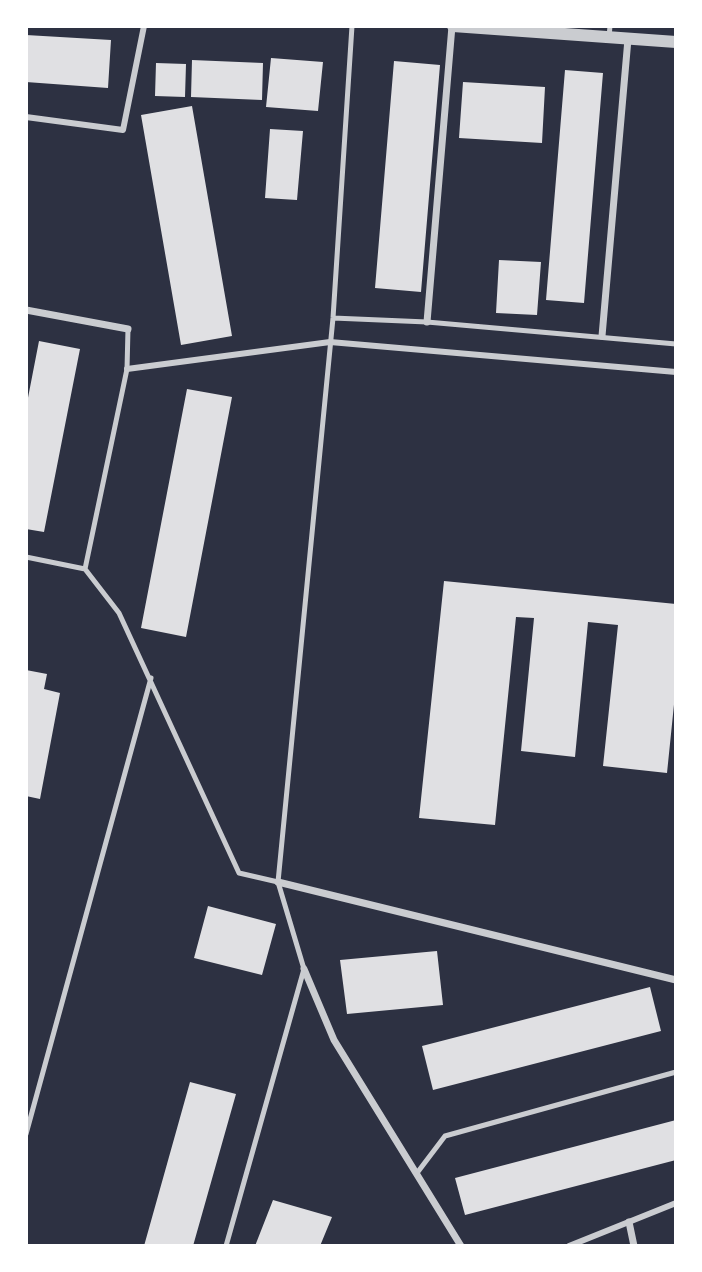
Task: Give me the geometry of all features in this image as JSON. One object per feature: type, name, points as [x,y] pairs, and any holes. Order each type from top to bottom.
[{"type":"street","points":[[26,117],[123,130],[144,26]]},
{"type":"street","points":[[427,322],[453,26],[609,32],[628,39],[676,42]]},
{"type":"street","points":[[602,336],[628,39]]},
{"type":"street","points":[[26,310],[128,329]]},
{"type":"street","points":[[127,369],[330,342],[676,372]]},
{"type":"street","points":[[278,881],[676,979]]},
{"type":"street","points":[[304,969],[334,1040],[461,1246]]},
{"type":"street","points":[[569,1246],[676,1203]]},
{"type":"street","points":[[629,1222],[634,1246]]},
{"type":"lane","points":[[226,1246],[304,969],[278,881],[333,318],[352,26]]},
{"type":"lane","points":[[333,318],[427,322],[676,344]]},
{"type":"lane","points":[[85,569],[127,369],[128,329]]},
{"type":"lane","points":[[26,557],[85,569],[119,613],[239,873],[278,881]]},
{"type":"lane","points":[[26,1135],[151,678]]},
{"type":"lane","points":[[417,1173],[445,1136],[676,1072]]},
{"type":"building","points":[[26,35],[111,40],[108,88],[26,82]]},
{"type":"building","points":[[271,58],[323,62],[318,111],[266,107]]},
{"type":"building","points":[[192,60],[263,63],[262,100],[191,97]]},
{"type":"building","points":[[394,61],[440,65],[421,292],[375,288]]},
{"type":"building","points":[[156,63],[186,64],[185,97],[155,96]]},
{"type":"building","points":[[565,70],[603,73],[584,303],[546,300]]},
{"type":"building","points":[[463,82],[545,87],[542,143],[459,138]]},
{"type":"building","points":[[192,106],[232,336],[181,345],[141,115]]},
{"type":"building","points":[[270,129],[303,131],[297,200],[265,198]]},
{"type":"building","points":[[499,260],[541,262],[537,315],[496,313]]},
{"type":"building","points":[[39,341],[80,349],[44,532],[26,529],[26,408]]},
{"type":"building","points":[[187,389],[232,397],[186,637],[141,628]]},
{"type":"building","points":[[444,581],[676,604],[676,685],[667,773],[603,766],[618,625],[588,622],[575,757],[521,751],[534,618],[516,617],[495,825],[419,818]]},
{"type":"building","points":[[26,670],[47,674],[44,689],[60,693],[40,799],[26,796]]},
{"type":"building","points":[[208,906],[276,924],[262,975],[194,958]]},
{"type":"building","points":[[437,951],[443,1005],[347,1014],[340,960]]},
{"type":"building","points":[[650,987],[661,1031],[433,1090],[422,1046]]},
{"type":"building","points":[[190,1082],[236,1094],[193,1246],[144,1246]]},
{"type":"building","points":[[676,1120],[676,1160],[465,1215],[455,1178]]},
{"type":"building","points":[[273,1200],[332,1217],[320,1246],[255,1246]]}]
